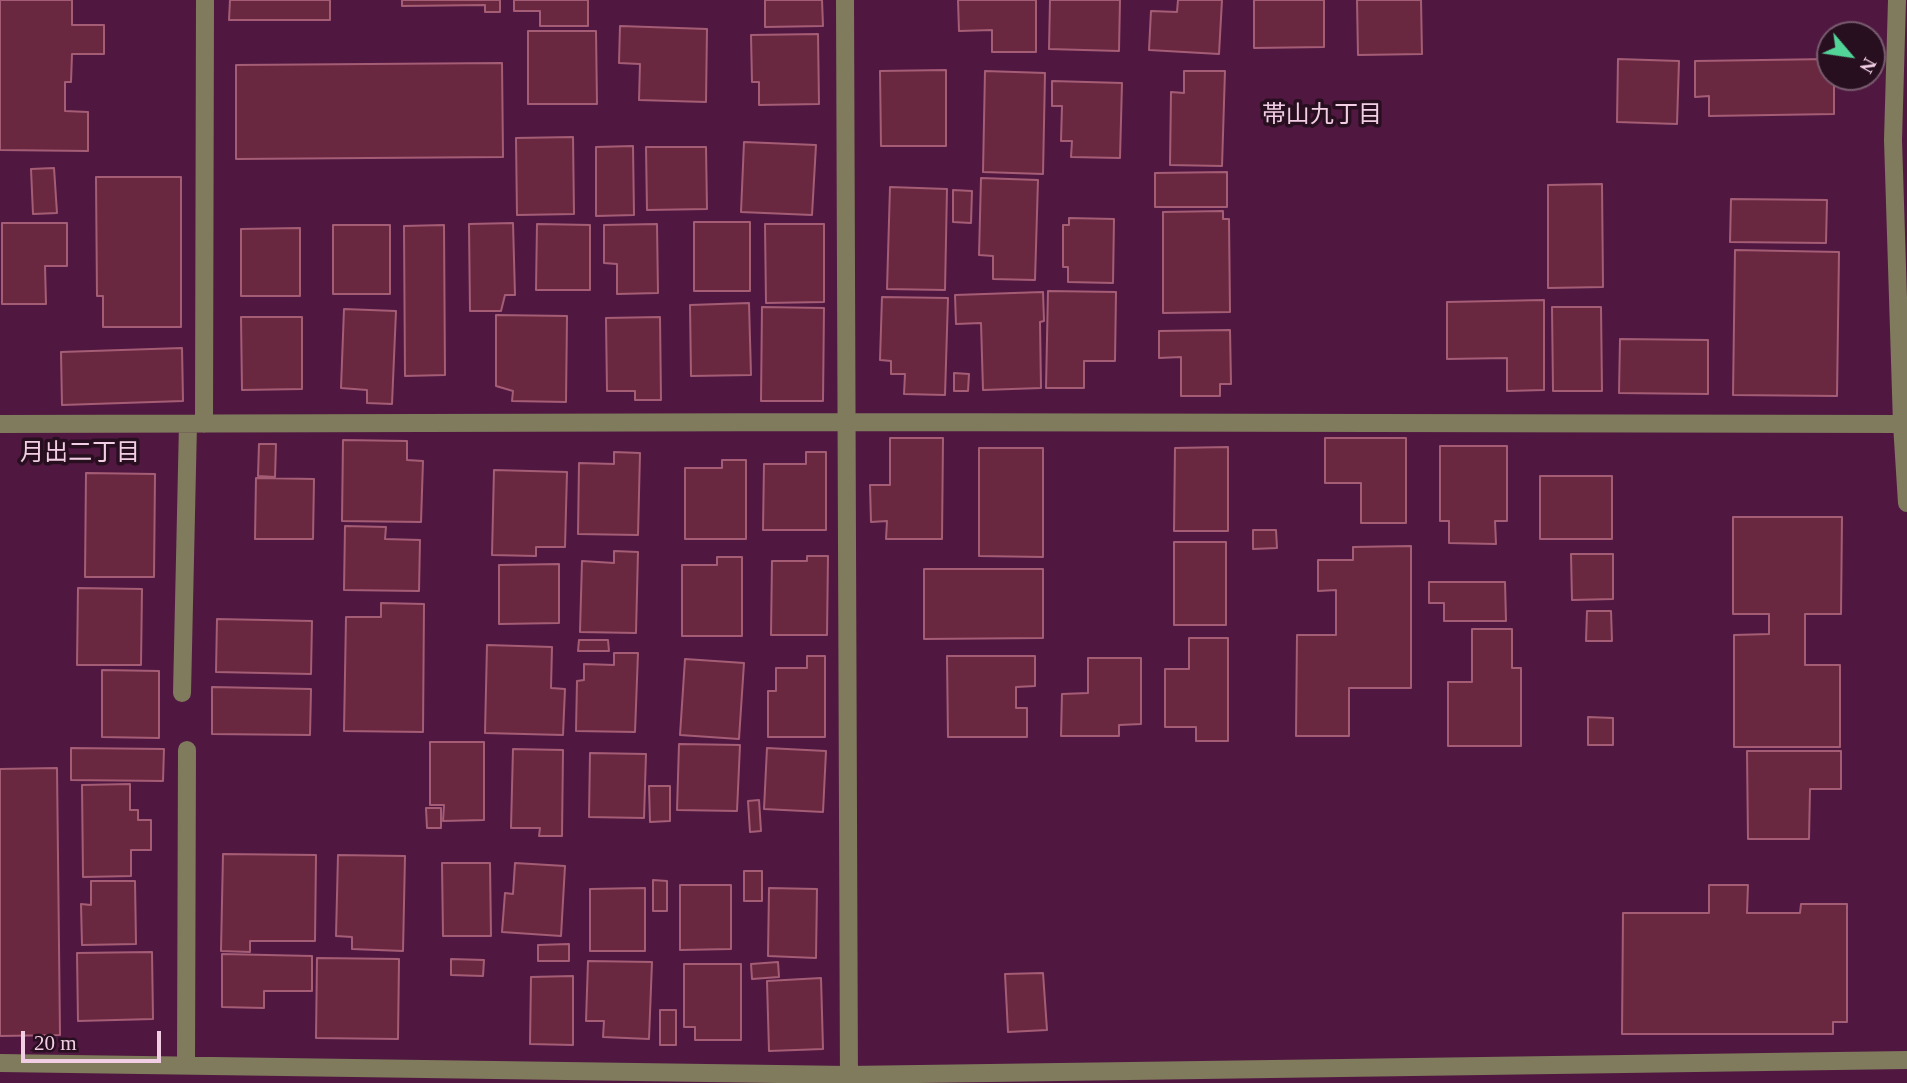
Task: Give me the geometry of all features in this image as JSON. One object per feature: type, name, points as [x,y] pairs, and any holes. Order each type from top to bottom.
[{"type":"street","points":[[182,693],[196,424],[205,0]]},
{"type":"street","points":[[845,0],[848,1079]]},
{"type":"street","points":[[1897,0],[1894,140],[1902,424],[1907,503]]},
{"type":"street","points":[[0,424],[1902,424]]},
{"type":"street","points":[[186,1065],[187,750]]},
{"type":"street","points":[[0,1063],[848,1079],[1907,1060]]},
{"type":"building","points":[[0,0],[72,0],[72,25],[104,25],[104,54],[72,54],[71,82],[65,82],[65,111],[88,112],[88,151],[0,150]]},
{"type":"building","points":[[230,0],[330,0],[330,20],[229,20]]},
{"type":"building","points":[[402,0],[500,0],[500,12],[485,12],[485,5],[402,6]]},
{"type":"building","points":[[514,0],[588,0],[588,26],[540,26],[540,11],[514,11]]},
{"type":"building","points":[[765,0],[822,0],[823,26],[765,27]]},
{"type":"building","points":[[958,0],[1036,0],[1036,52],[992,52],[992,30],[959,31]]},
{"type":"building","points":[[1050,0],[1120,0],[1119,51],[1049,49]]},
{"type":"building","points":[[1178,0],[1222,0],[1219,54],[1149,50],[1151,11],[1177,12]]},
{"type":"building","points":[[1254,0],[1324,0],[1324,47],[1254,48]]},
{"type":"building","points":[[1357,0],[1421,0],[1422,54],[1358,55]]},
{"type":"building","points":[[620,26],[707,29],[706,102],[639,100],[640,64],[619,63]]},
{"type":"building","points":[[528,31],[596,31],[597,104],[528,104]]},
{"type":"building","points":[[818,34],[819,104],[759,105],[759,82],[752,82],[751,35]]},
{"type":"building","points":[[1618,59],[1679,61],[1677,124],[1617,122]]},
{"type":"building","points":[[1816,59],[1816,91],[1834,91],[1834,114],[1709,116],[1709,96],[1695,97],[1695,61]]},
{"type":"building","points":[[502,63],[503,157],[236,159],[236,65]]},
{"type":"building","points":[[946,70],[946,146],[881,146],[880,71]]},
{"type":"building","points":[[985,71],[1045,73],[1043,174],[983,172]]},
{"type":"building","points":[[1184,71],[1225,71],[1222,166],[1170,165],[1171,92],[1184,93]]},
{"type":"building","points":[[1052,81],[1122,83],[1120,158],[1071,157],[1072,141],[1061,141],[1062,106],[1052,106]]},
{"type":"building","points":[[573,137],[574,214],[517,215],[516,138]]},
{"type":"building","points":[[744,142],[816,145],[812,215],[741,212]]},
{"type":"building","points":[[633,146],[634,215],[596,216],[596,147]]},
{"type":"building","points":[[646,147],[706,147],[707,209],[647,210]]},
{"type":"building","points":[[54,168],[57,213],[33,214],[31,169]]},
{"type":"building","points":[[1227,172],[1227,207],[1155,207],[1155,173]]},
{"type":"building","points":[[96,177],[181,177],[181,327],[103,327],[103,296],[97,296]]},
{"type":"building","points":[[981,178],[1038,180],[1035,280],[993,279],[993,256],[979,255]]},
{"type":"building","points":[[1602,184],[1603,287],[1548,288],[1548,185]]},
{"type":"building","points":[[890,187],[947,189],[945,290],[887,289]]},
{"type":"building","points":[[953,190],[972,191],[971,223],[953,222]]},
{"type":"building","points":[[1731,199],[1827,200],[1826,243],[1730,242]]},
{"type":"building","points":[[1223,211],[1223,219],[1229,219],[1230,312],[1163,313],[1163,212]]},
{"type":"building","points":[[1069,218],[1114,219],[1113,283],[1068,282],[1068,267],[1063,267],[1063,225],[1069,225]]},
{"type":"building","points":[[694,222],[750,222],[750,291],[694,291]]},
{"type":"building","points":[[2,223],[67,223],[67,266],[45,266],[46,304],[2,304]]},
{"type":"building","points":[[513,223],[515,295],[505,295],[501,311],[470,311],[469,224]]},
{"type":"building","points":[[537,224],[590,225],[590,290],[536,290]]},
{"type":"building","points":[[657,224],[658,293],[617,294],[617,264],[604,263],[604,225]]},
{"type":"building","points":[[765,224],[824,224],[824,302],[766,303]]},
{"type":"building","points":[[333,225],[390,225],[390,294],[333,294]]},
{"type":"building","points":[[444,225],[445,375],[405,376],[404,226]]},
{"type":"building","points":[[300,228],[300,296],[241,296],[241,229]]},
{"type":"building","points":[[1735,250],[1839,252],[1837,396],[1733,395]]},
{"type":"building","points":[[1048,291],[1116,292],[1115,361],[1084,361],[1084,388],[1046,388]]},
{"type":"building","points":[[1043,292],[1044,321],[1040,322],[1041,388],[983,390],[981,323],[956,324],[955,295]]},
{"type":"building","points":[[882,297],[948,298],[945,395],[904,394],[905,374],[891,374],[891,361],[880,360]]},
{"type":"building","points":[[1544,300],[1544,390],[1507,391],[1507,358],[1447,359],[1447,302]]},
{"type":"building","points":[[749,303],[751,375],[691,376],[690,305]]},
{"type":"building","points":[[762,307],[824,308],[823,401],[761,401]]},
{"type":"building","points":[[1552,307],[1601,307],[1602,391],[1553,391]]},
{"type":"building","points":[[344,309],[396,311],[392,404],[367,403],[367,390],[341,388]]},
{"type":"building","points":[[496,315],[567,316],[566,402],[512,401],[513,391],[496,386]]},
{"type":"building","points":[[241,317],[302,317],[302,389],[242,390]]},
{"type":"building","points":[[660,317],[661,400],[635,400],[635,391],[607,391],[606,318]]},
{"type":"building","points":[[1230,330],[1231,384],[1220,384],[1220,396],[1181,396],[1181,357],[1159,358],[1159,331]]},
{"type":"building","points":[[1620,339],[1708,340],[1708,394],[1619,393]]},
{"type":"building","points":[[182,348],[183,401],[62,405],[61,352]]},
{"type":"building","points":[[954,373],[969,374],[968,391],[954,391]]},
{"type":"building","points":[[890,438],[943,438],[942,539],[886,539],[887,521],[871,522],[870,485],[890,485]]},
{"type":"building","points":[[1325,438],[1406,438],[1406,523],[1361,523],[1361,483],[1325,483]]},
{"type":"building","points":[[343,440],[407,441],[407,460],[423,461],[421,522],[342,521]]},
{"type":"building","points":[[259,444],[276,444],[275,477],[258,476]]},
{"type":"building","points":[[1440,446],[1507,446],[1507,521],[1495,521],[1496,544],[1449,543],[1449,521],[1440,521]]},
{"type":"building","points":[[1228,447],[1228,531],[1174,531],[1175,448]]},
{"type":"building","points":[[979,448],[1043,448],[1043,557],[979,556]]},
{"type":"building","points":[[614,452],[640,453],[638,535],[578,534],[579,463],[614,464]]},
{"type":"building","points":[[806,452],[826,452],[826,530],[763,530],[764,464],[806,464]]},
{"type":"building","points":[[722,460],[746,460],[746,539],[685,539],[685,468],[722,468]]},
{"type":"building","points":[[494,470],[567,472],[565,547],[536,547],[536,556],[492,555]]},
{"type":"building","points":[[86,473],[155,474],[154,577],[85,577]]},
{"type":"building","points":[[1540,476],[1612,476],[1612,539],[1540,539]]},
{"type":"building","points":[[256,478],[314,479],[313,539],[255,539]]},
{"type":"building","points":[[1733,517],[1842,517],[1841,614],[1805,614],[1805,665],[1840,665],[1840,747],[1734,747],[1734,635],[1769,634],[1769,614],[1733,614]]},
{"type":"building","points":[[345,526],[386,527],[385,539],[420,540],[419,591],[344,590]]},
{"type":"building","points":[[1253,530],[1276,530],[1277,548],[1253,549]]},
{"type":"building","points":[[1174,542],[1226,542],[1226,625],[1174,625]]},
{"type":"building","points":[[1411,546],[1411,688],[1349,688],[1349,736],[1296,736],[1297,635],[1336,635],[1336,590],[1318,591],[1318,560],[1353,560],[1353,547]]},
{"type":"building","points":[[614,551],[638,552],[636,633],[580,632],[582,561],[614,563]]},
{"type":"building","points":[[1571,554],[1613,554],[1613,599],[1572,600]]},
{"type":"building","points":[[807,556],[828,556],[827,635],[771,635],[772,561],[807,561]]},
{"type":"building","points":[[717,557],[742,557],[742,636],[682,636],[682,565],[717,565]]},
{"type":"building","points":[[559,564],[559,623],[499,624],[499,565]]},
{"type":"building","points":[[924,569],[1043,569],[1043,638],[924,639]]},
{"type":"building","points":[[1429,582],[1505,582],[1506,621],[1444,621],[1444,603],[1429,603]]},
{"type":"building","points":[[78,588],[142,589],[141,665],[77,665]]},
{"type":"building","points":[[381,603],[424,604],[423,732],[344,731],[346,617],[381,617]]},
{"type":"building","points":[[1587,611],[1611,611],[1612,641],[1586,641]]},
{"type":"building","points":[[217,619],[312,621],[311,674],[216,672]]},
{"type":"building","points":[[1472,629],[1512,629],[1512,668],[1521,668],[1521,746],[1448,746],[1448,682],[1472,682]]},
{"type":"building","points":[[1189,638],[1228,638],[1228,741],[1196,741],[1196,727],[1165,727],[1165,669],[1189,669]]},
{"type":"building","points":[[579,640],[608,640],[609,651],[578,651]]},
{"type":"building","points":[[487,645],[552,647],[551,688],[565,689],[563,735],[485,733]]},
{"type":"building","points":[[614,653],[638,653],[635,732],[576,731],[577,681],[584,680],[584,664],[614,665]]},
{"type":"building","points":[[807,656],[825,656],[825,737],[768,737],[768,691],[776,691],[776,668],[807,668]]},
{"type":"building","points":[[947,656],[1035,656],[1035,686],[1016,687],[1016,708],[1027,708],[1027,737],[948,737]]},
{"type":"building","points":[[1088,658],[1141,658],[1141,724],[1119,725],[1119,736],[1061,736],[1062,694],[1088,693]]},
{"type":"building","points":[[685,659],[744,663],[739,739],[680,735]]},
{"type":"building","points":[[102,670],[159,671],[159,738],[102,737]]},
{"type":"building","points":[[212,687],[311,689],[310,735],[212,734]]},
{"type":"building","points":[[1588,717],[1613,718],[1613,745],[1588,745]]},
{"type":"building","points":[[430,742],[484,742],[484,820],[443,821],[444,805],[430,805]]},
{"type":"building","points":[[679,744],[740,745],[737,811],[677,810]]},
{"type":"building","points":[[71,748],[164,749],[163,781],[71,780]]},
{"type":"building","points":[[767,748],[826,751],[823,812],[764,809]]},
{"type":"building","points":[[513,749],[563,750],[562,836],[539,836],[540,828],[511,828]]},
{"type":"building","points":[[1747,751],[1841,751],[1841,789],[1810,789],[1809,839],[1748,839]]},
{"type":"building","points":[[590,753],[646,754],[644,818],[589,817]]},
{"type":"building","points":[[57,768],[60,1035],[0,1036],[0,769]]},
{"type":"building","points":[[130,784],[130,810],[138,810],[138,820],[151,820],[151,850],[131,850],[131,876],[83,877],[82,785]]},
{"type":"building","points":[[649,786],[670,786],[670,821],[650,822]]},
{"type":"building","points":[[759,800],[761,831],[750,832],[748,801]]},
{"type":"building","points":[[426,808],[441,808],[441,828],[427,828]]},
{"type":"building","points":[[223,854],[316,855],[315,941],[250,941],[250,952],[221,951]]},
{"type":"building","points":[[338,855],[405,856],[403,951],[352,949],[352,937],[336,936]]},
{"type":"building","points":[[442,863],[490,863],[491,936],[443,936]]},
{"type":"building","points":[[515,863],[565,866],[561,936],[502,932],[505,893],[513,894]]},
{"type":"building","points":[[744,871],[762,871],[762,901],[744,901]]},
{"type":"building","points":[[653,880],[667,881],[667,911],[653,911]]},
{"type":"building","points":[[91,881],[135,881],[136,944],[82,945],[81,904],[91,905]]},
{"type":"building","points":[[680,885],[731,885],[731,949],[680,950]]},
{"type":"building","points":[[1709,885],[1748,885],[1747,913],[1800,913],[1801,904],[1847,904],[1847,1022],[1833,1022],[1833,1034],[1622,1034],[1623,913],[1709,913]]},
{"type":"building","points":[[645,888],[645,951],[590,951],[590,889]]},
{"type":"building","points":[[769,888],[817,889],[816,958],[768,956]]},
{"type":"building","points":[[569,944],[569,961],[538,961],[538,945]]},
{"type":"building","points":[[152,952],[153,1019],[78,1021],[77,953]]},
{"type":"building","points":[[222,954],[312,956],[312,991],[264,991],[264,1008],[222,1007]]},
{"type":"building","points":[[317,958],[399,959],[398,1039],[316,1038]]},
{"type":"building","points":[[451,959],[484,960],[483,976],[451,975]]},
{"type":"building","points":[[588,961],[652,962],[649,1039],[603,1037],[604,1021],[586,1021]]},
{"type":"building","points":[[778,962],[779,977],[752,979],[751,964]]},
{"type":"building","points":[[684,964],[741,964],[741,1040],[695,1040],[695,1027],[684,1027]]},
{"type":"building","points":[[1043,973],[1047,1030],[1008,1032],[1005,974]]},
{"type":"building","points":[[573,976],[573,1045],[530,1044],[531,977]]},
{"type":"building","points":[[821,978],[823,1049],[769,1051],[767,981]]},
{"type":"building","points":[[660,1010],[676,1010],[676,1045],[660,1045]]},
{"type":"district","name":"帯山九丁目","points":[[1322,113]]},
{"type":"district","name":"月出二丁目","points":[[80,451]]}]
